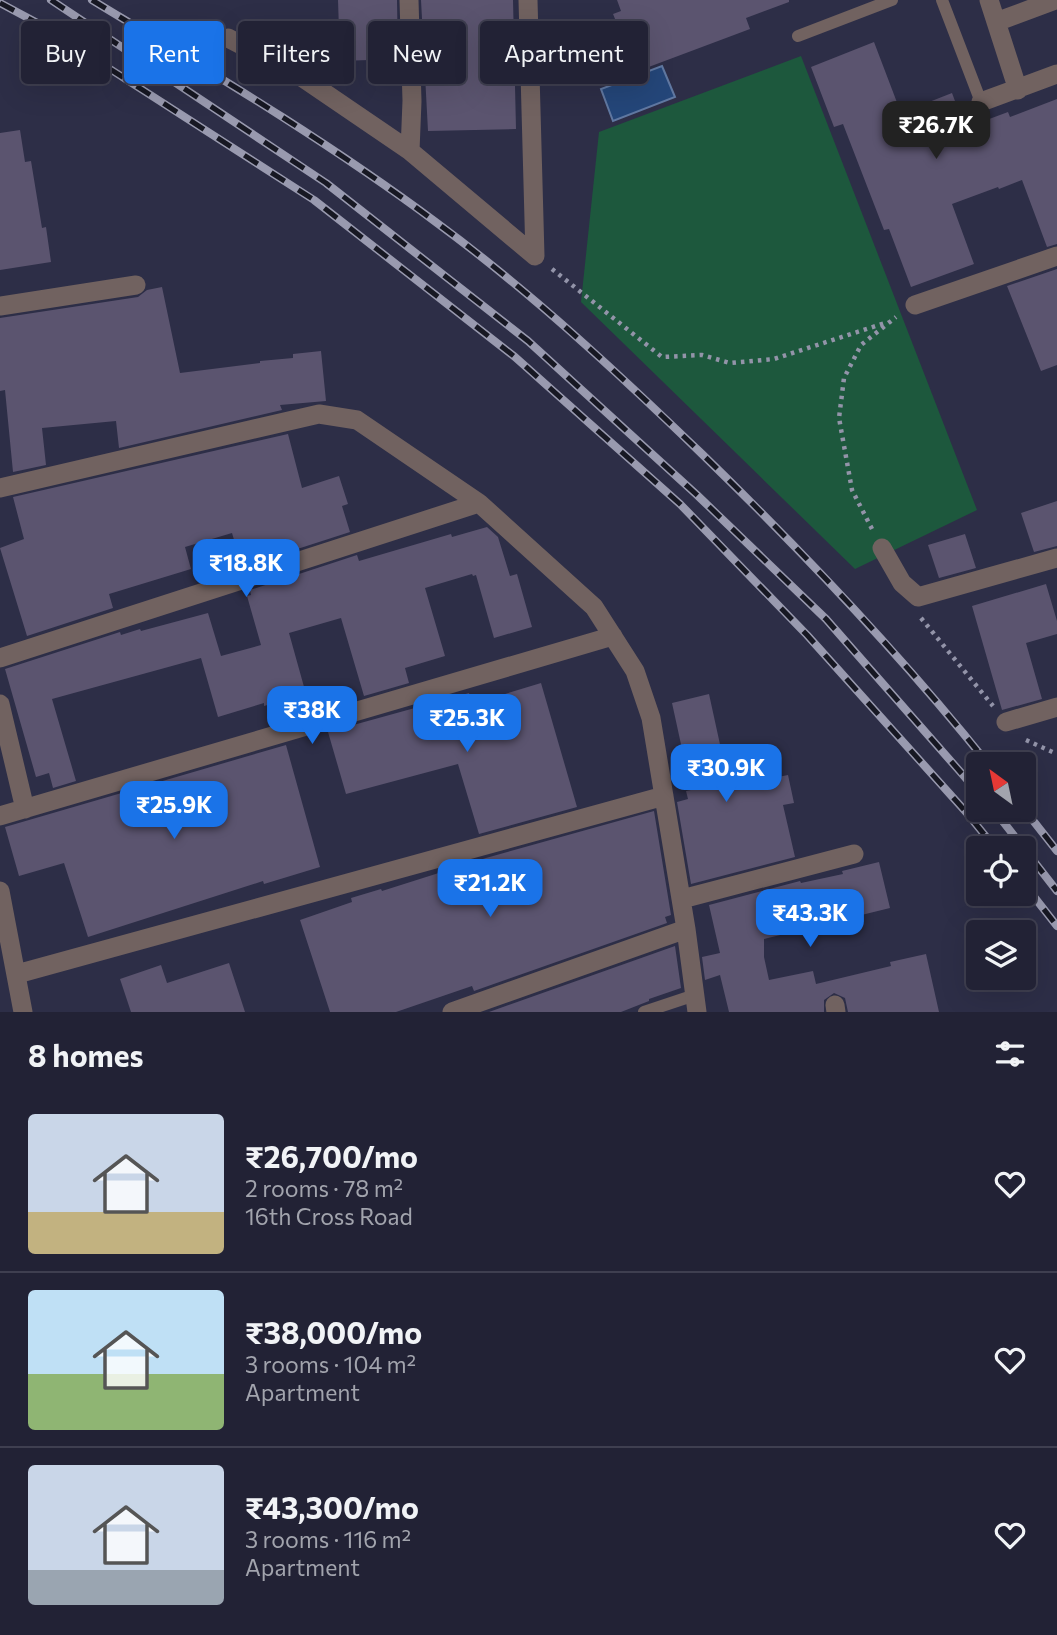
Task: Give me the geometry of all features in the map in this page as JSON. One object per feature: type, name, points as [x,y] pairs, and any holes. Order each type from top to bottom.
[{"type":"street","points":[[409,0],[412,101],[410,151]]},
{"type":"street","points":[[528,0],[535,256]]},
{"type":"street","points":[[989,0],[1018,90]]},
{"type":"street","points":[[996,22],[1055,0]]},
{"type":"street","points":[[229,38],[298,74],[410,151],[535,256]]},
{"type":"street","points":[[981,102],[1057,74]]},
{"type":"street","points":[[915,305],[1057,256]]},
{"type":"street","points":[[0,306],[136,285]]},
{"type":"street","points":[[0,488],[319,414],[357,420],[479,503],[594,607],[635,671],[651,718],[696,1003]]},
{"type":"street","points":[[0,658],[479,503]]},
{"type":"street","points":[[882,548],[902,583],[918,597],[1057,558]]},
{"type":"street","points":[[0,816],[612,636]]},
{"type":"street","points":[[0,704],[25,809]]},
{"type":"street","points":[[1006,722],[1057,707]]},
{"type":"street","points":[[17,974],[664,796]]},
{"type":"street","points":[[681,899],[854,854]]},
{"type":"street","points":[[0,891],[23,1012]]},
{"type":"street","points":[[452,1012],[686,929]]},
{"type":"lane","points":[[798,36],[892,0]]},
{"type":"lane","points":[[942,0],[981,102]]},
{"type":"lane","points":[[644,1012],[696,1003]]},
{"type":"path","points":[[535,256],[662,357],[702,355],[730,363],[774,359],[888,322]]},
{"type":"path","points":[[882,548],[852,490],[839,418],[844,378],[861,345],[888,322],[915,305]]},
{"type":"path","points":[[918,597],[918,615],[1006,722]]},
{"type":"green space","points":[[801,56],[977,510],[855,569],[581,302],[599,132]]},
{"type":"water","points":[[662,66],[675,97],[613,121],[601,89],[614,84],[648,84],[648,71]]},
{"type":"building","points":[[338,0],[397,0],[397,21],[368,21],[368,60],[354,61],[354,21],[339,21]]},
{"type":"building","points":[[421,0],[513,0],[513,21],[480,21],[480,84],[515,84],[516,129],[428,131],[425,84],[466,84],[466,21],[422,21]]},
{"type":"building","points":[[617,0],[789,0],[746,18],[750,29],[648,67],[648,21],[616,21],[613,14],[621,11]]},
{"type":"building","points":[[874,42],[901,113],[952,93],[965,128],[1008,112],[1010,117],[1057,99],[1057,244],[1047,247],[1022,180],[999,189],[998,187],[952,204],[974,264],[911,287],[889,229],[884,230],[843,124],[834,127],[811,67]]},
{"type":"building","points":[[20,130],[25,162],[31,161],[42,228],[46,227],[51,262],[0,270],[0,133]]},
{"type":"building","points":[[1057,269],[1057,365],[1041,371],[1007,286]]},
{"type":"building","points":[[162,287],[180,373],[293,358],[293,354],[321,351],[326,401],[280,405],[282,410],[119,448],[116,421],[42,428],[46,465],[13,472],[5,390],[0,391],[0,318],[138,297],[147,290]]},
{"type":"building","points":[[288,434],[302,488],[339,476],[348,504],[342,506],[350,532],[242,567],[232,533],[185,547],[191,569],[109,594],[113,608],[27,636],[0,548],[24,539],[13,497]]},
{"type":"building","points":[[1057,501],[1057,546],[1034,552],[1021,513]]},
{"type":"building","points":[[487,527],[498,537],[510,576],[517,574],[532,627],[494,638],[476,575],[472,574],[425,588],[445,656],[405,668],[409,683],[364,696],[341,618],[289,633],[306,694],[264,706],[264,703],[218,717],[201,658],[52,699],[76,781],[53,788],[49,773],[36,777],[5,669],[120,632],[121,635],[140,629],[141,631],[208,613],[221,656],[261,645],[247,596],[251,595],[250,590],[357,555],[359,561],[451,534],[452,537]]},
{"type":"building","points":[[965,534],[976,568],[939,578],[928,545]]},
{"type":"building","points":[[1046,584],[1057,621],[1057,634],[1026,643],[1042,699],[1002,710],[972,606]]},
{"type":"building","points":[[541,683],[577,807],[479,834],[458,764],[346,794],[328,732],[469,693],[472,704]]},
{"type":"building","points":[[709,694],[728,781],[742,778],[744,784],[788,775],[794,803],[783,805],[795,857],[691,884],[677,802],[688,799],[686,791],[691,790],[672,703]]},
{"type":"building","points":[[286,745],[320,867],[264,884],[263,881],[88,937],[64,863],[19,876],[5,827]]},
{"type":"building","points":[[654,811],[671,915],[665,917],[667,923],[474,991],[472,986],[396,1012],[330,1012],[300,920],[352,902],[351,898]]},
{"type":"building","points":[[879,862],[890,908],[764,939],[764,957],[769,980],[813,971],[816,984],[891,966],[890,962],[926,954],[939,1012],[848,1012],[845,998],[834,993],[824,1000],[824,1012],[729,1012],[720,975],[705,980],[702,957],[720,953],[709,905],[800,881],[801,883],[843,874],[842,871]]},
{"type":"building","points":[[675,946],[681,988],[621,1012],[489,1012]]},
{"type":"building","points":[[229,963],[245,1012],[131,1012],[120,979],[161,965],[167,983]]},
{"type":"railway","points":[[51,0],[326,183],[528,341],[697,495],[826,619],[966,778]]},
{"type":"railway","points":[[92,0],[267,107],[353,164],[437,223],[540,305],[639,394],[777,528],[886,644],[978,752]]},
{"type":"railway","points":[[0,3],[43,26],[314,200],[515,357],[680,504],[807,635],[985,836]]},
{"type":"railway","points":[[1003,822],[1057,891]]},
{"type":"railway","points":[[1034,822],[1057,851]]},
{"type":"railway","points":[[1036,899],[1057,926]]}]
